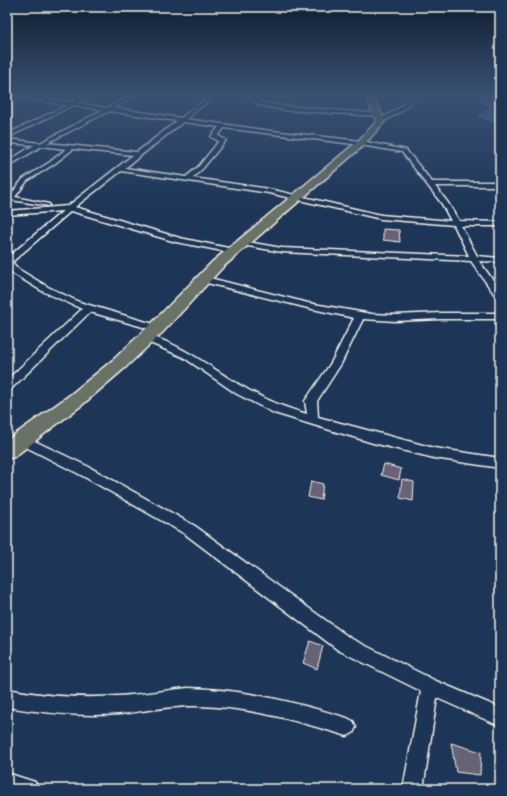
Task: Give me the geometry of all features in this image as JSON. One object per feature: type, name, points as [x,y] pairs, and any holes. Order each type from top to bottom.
[{"type":"main road","points":[[7,451],[76,400],[151,333],[202,279],[237,247],[361,143],[368,133]]},
{"type":"street","points":[[7,165],[63,133]]},
{"type":"street","points":[[163,133],[7,261],[14,272],[28,278],[58,298],[88,309],[118,316],[151,333],[241,391],[278,410],[434,453],[500,463]]},
{"type":"street","points":[[188,180],[201,167],[223,140],[214,137],[217,133]]},
{"type":"street","points":[[281,133],[361,143],[404,151],[430,184],[457,224],[474,258],[500,296]]},
{"type":"street","points":[[7,141],[137,154]]},
{"type":"street","points":[[57,208],[13,200],[12,197],[25,180],[52,164],[72,147]]},
{"type":"street","points":[[119,169],[296,197],[366,215],[457,224],[500,224]]},
{"type":"street","points":[[430,184],[500,184]]},
{"type":"street","points":[[7,213],[70,208],[165,236],[237,247],[500,260]]},
{"type":"street","points":[[202,279],[269,294],[320,309],[360,316],[394,319],[435,316],[500,316]]},
{"type":"street","points":[[7,386],[88,309]]},
{"type":"street","points":[[313,420],[311,401],[336,364],[360,316]]},
{"type":"street","points":[[22,440],[85,471],[167,515],[196,534],[344,644],[430,687],[500,717]]},
{"type":"street","points":[[412,789],[430,687]]},
{"type":"street","points":[[7,698],[44,705],[118,705],[196,696],[229,698],[286,708],[347,727]]},
{"type":"street","points":[[7,782],[28,789]]},
{"type":"building","points":[[383,229],[399,230],[400,242],[383,240]]},
{"type":"building","points":[[384,464],[401,469],[399,480],[381,475]]},
{"type":"building","points":[[402,479],[414,482],[413,501],[400,498]]},
{"type":"building","points":[[311,481],[323,484],[321,500],[308,497]]},
{"type":"building","points":[[310,641],[323,646],[317,669],[303,663]]},
{"type":"building","points":[[451,743],[481,752],[480,775],[456,772]]}]
